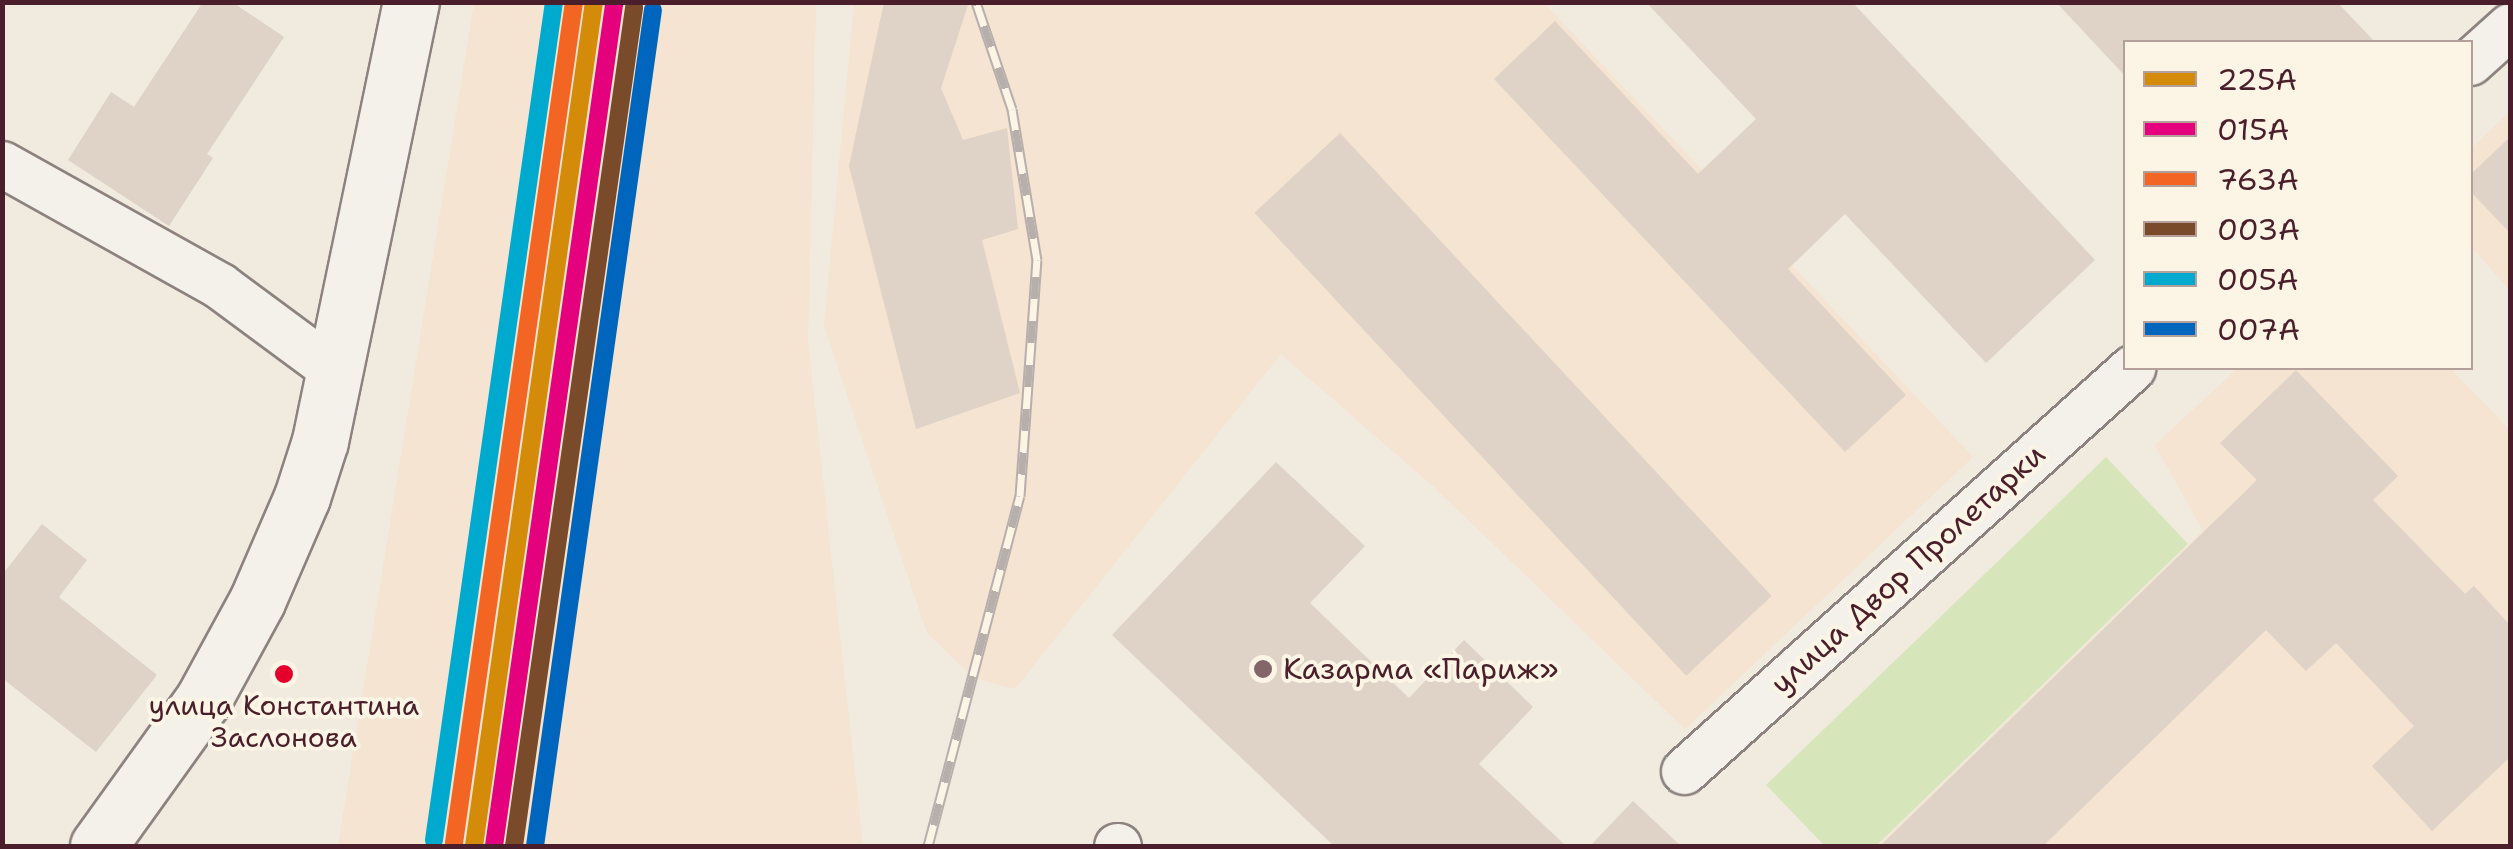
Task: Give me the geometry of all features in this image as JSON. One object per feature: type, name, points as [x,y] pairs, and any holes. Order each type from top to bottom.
[{"type":"main road","points":[[103,844],[172,748],[257,601],[302,496],[336,372],[410,2]]},
{"type":"street","points":[[2473,59],[2510,26]]},
{"type":"street","points":[[2,164],[220,286],[336,372]]},
{"type":"street","name":"улица Двор Пролетарки","points":[[1684,771],[2130,370]]},
{"type":"shaded area","points":[[474,3],[816,3],[808,342],[863,846],[338,846]]},
{"type":"shaded area","points":[[854,3],[1544,3],[1973,457],[1685,729],[1435,488],[1281,354],[1015,689],[974,678],[927,633],[824,326]]},
{"type":"shaded area","points":[[2510,111],[2510,291],[2473,248],[2473,147]]},
{"type":"shaded area","points":[[2236,370],[2452,370],[2510,430],[2510,846],[1878,846],[2203,531],[2155,445]]},
{"type":"green space","points":[[2106,457],[2188,544],[1876,846],[1825,846],[1766,785]]},
{"type":"building","points":[[203,2],[232,2],[284,37],[207,154],[213,158],[169,226],[68,160],[111,92],[134,107]]},
{"type":"building","points":[[884,2],[969,2],[941,88],[963,140],[1007,128],[1018,229],[982,240],[1020,393],[916,429],[849,166]]},
{"type":"building","points":[[1646,2],[1852,2],[2095,260],[1986,363],[1845,214],[1788,269],[1906,395],[1845,452],[1494,79],[1555,21],[1698,174],[1756,119]]},
{"type":"building","points":[[2056,2],[2337,2],[2373,40],[2123,40],[2123,74]]},
{"type":"building","points":[[1340,133],[1772,596],[1686,676],[1254,213]]},
{"type":"building","points":[[2510,137],[2510,233],[2473,194],[2473,172]]},
{"type":"building","points":[[2296,370],[2398,476],[2373,500],[2465,594],[2474,586],[2510,625],[2510,757],[2432,831],[2372,766],[2414,726],[2336,643],[2306,671],[2266,630],[2043,846],[1880,846],[2257,480],[2220,443]]},
{"type":"building","name":"Казарма «Париж»","points":[[1276,462],[1365,546],[1310,603],[1409,698],[1464,640],[1533,707],[1479,764],[1566,846],[1334,846],[1112,635]]},
{"type":"building","points":[[42,524],[87,560],[59,597],[157,675],[96,752],[2,678],[2,575]]},
{"type":"building","points":[[1633,801],[1681,846],[1590,846]]},
{"type":"railway","points":[[928,846],[1020,496],[1037,260],[1012,109],[976,2]]},
{"type":"transit line","name":"005А","points":[[434,840],[554,2]]},
{"type":"transit line","name":"763А","points":[[454,843],[574,2]]},
{"type":"transit line","name":"225А","points":[[474,846],[594,2]]},
{"type":"transit line","name":"015А","points":[[494,846],[614,5]]},
{"type":"transit line","name":"003А","points":[[514,846],[634,8]]},
{"type":"transit line","name":"007А","points":[[535,846],[653,10]]},
{"type":"place","name":"Казарма «Париж»","points":[[1263,669]]},
{"type":"place","name":"улица Константина Заслонова","points":[[284,674]]}]
